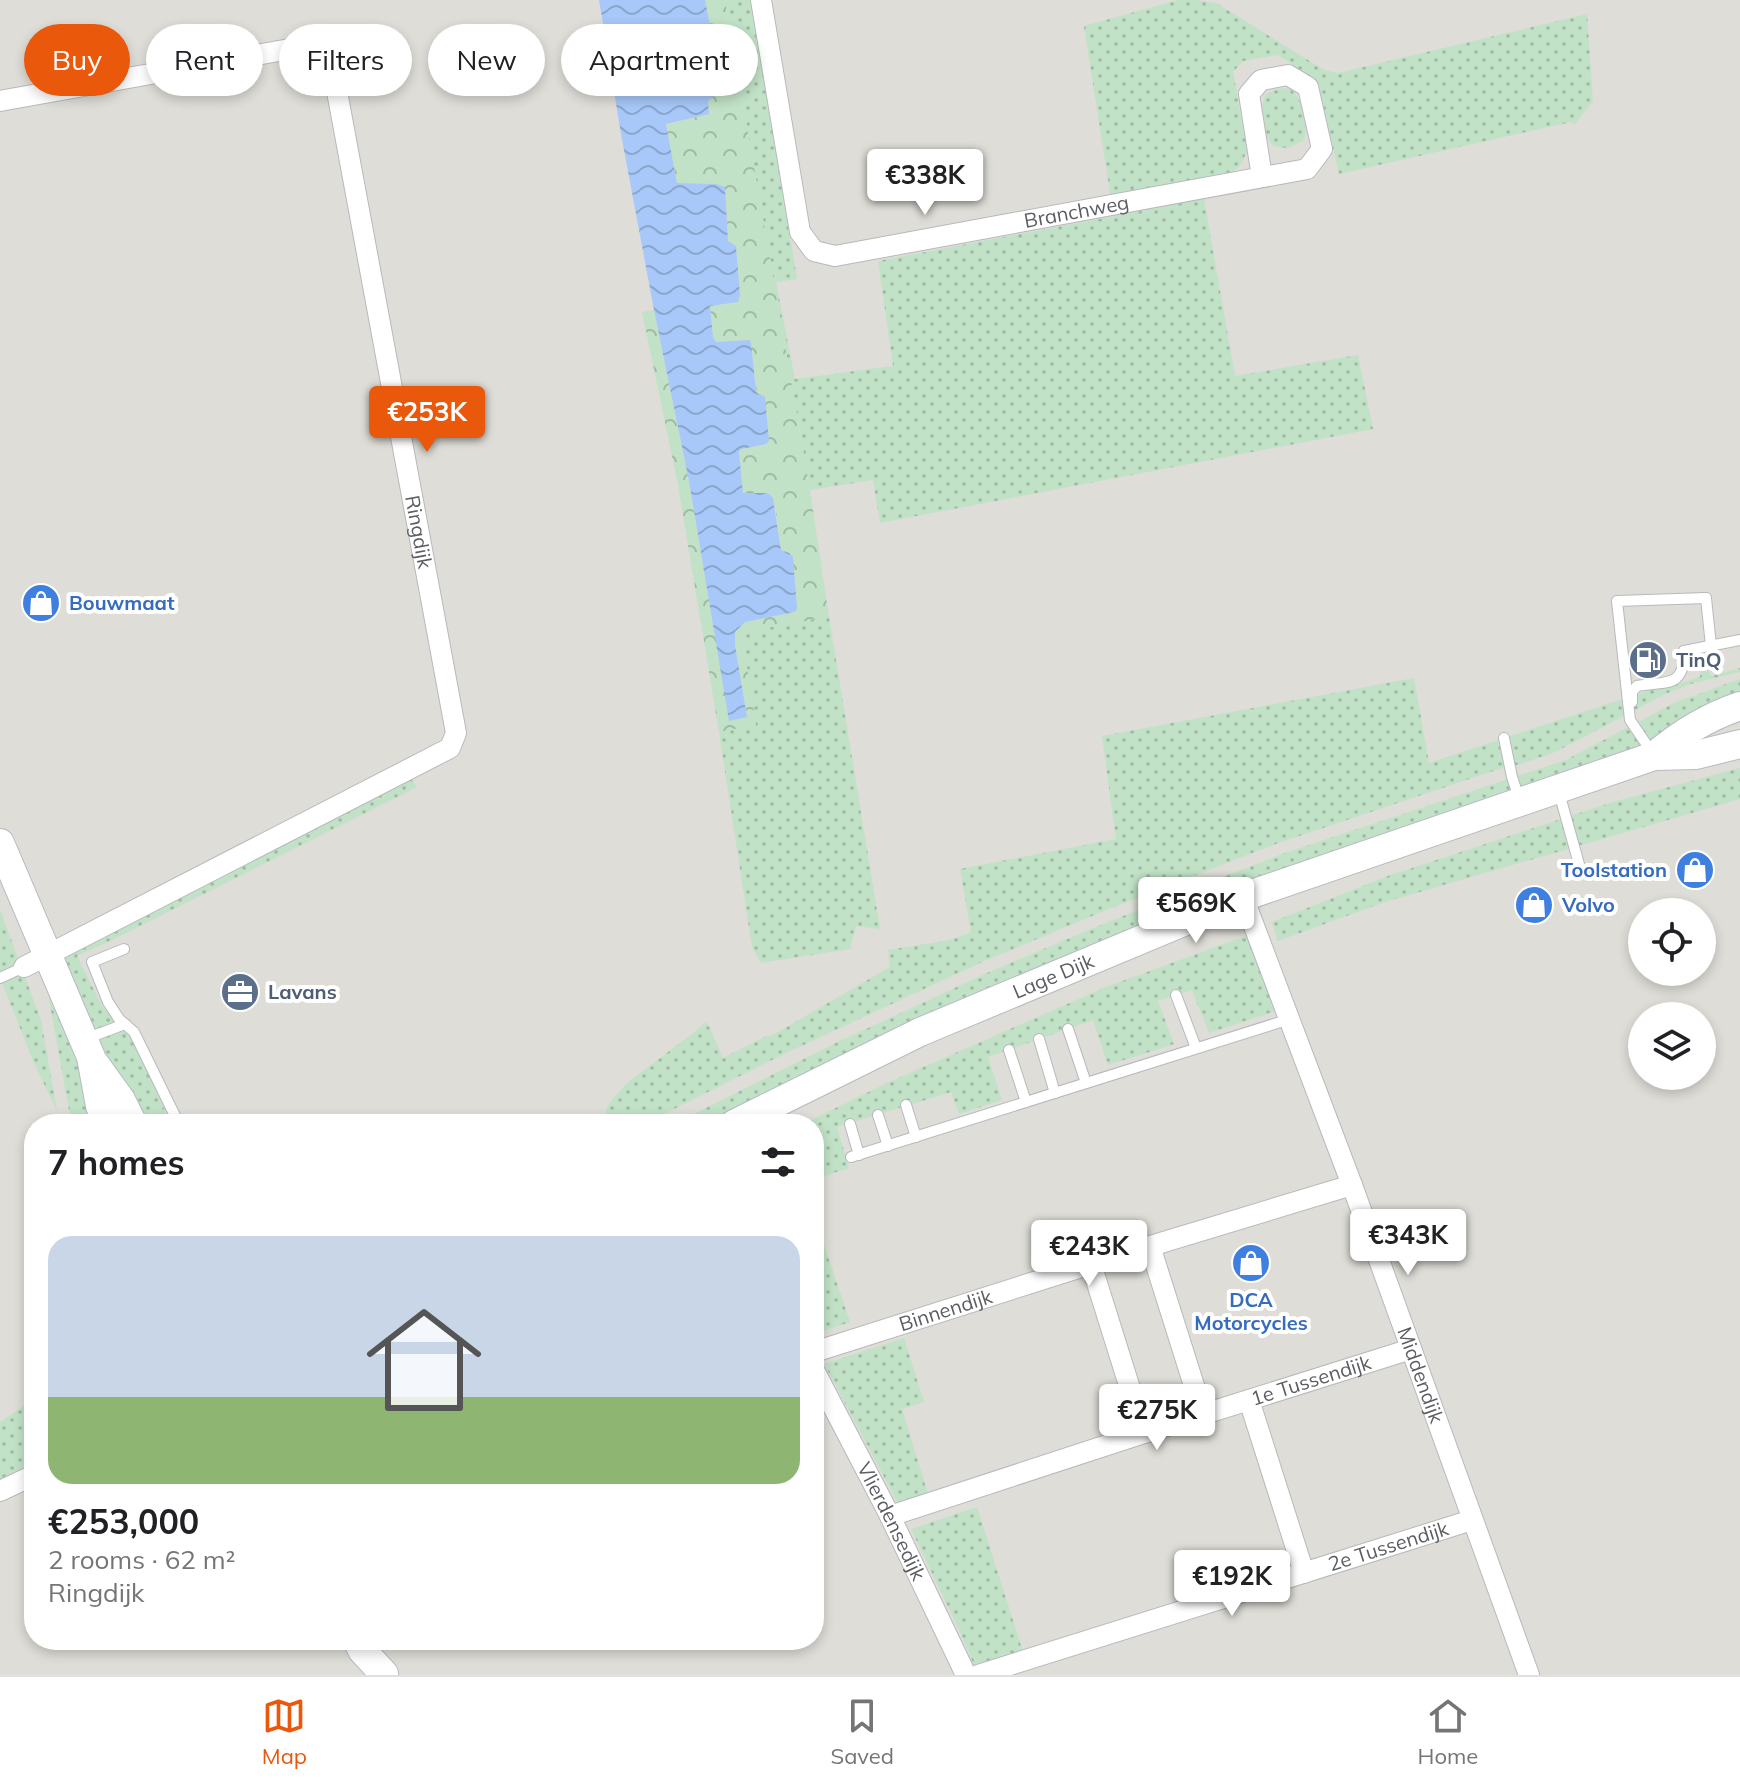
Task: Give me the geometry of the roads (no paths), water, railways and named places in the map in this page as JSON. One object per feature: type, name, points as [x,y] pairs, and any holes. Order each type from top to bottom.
[{"type":"main road","name":"Lage Dijk","points":[[1654,756],[1677,737],[1716,713],[1740,706]]},
{"type":"main road","name":"Lage Dijk","points":[[754,1114],[920,1032],[1243,897],[1654,756],[1696,755],[1740,744]]},
{"type":"main road","points":[[0,843],[36,961],[128,1114]]},
{"type":"main road","points":[[87,1048],[104,1114]]},
{"type":"main road","points":[[362,1650],[384,1674]]},
{"type":"main road","points":[[378,1650],[384,1674]]},
{"type":"street","name":"Branchweg","points":[[761,0],[800,232],[814,251],[835,256],[1307,169],[1322,149],[1308,87],[1288,75],[1261,80],[1249,94],[1262,177]]},
{"type":"street","name":"Ringdijk","points":[[0,101],[301,47],[320,51],[333,70],[456,733],[450,748],[36,961]]},
{"type":"street","name":"Middendijk","points":[[1243,897],[1352,1185],[1529,1675]]},
{"type":"street","name":"Binnendijk","points":[[824,1349],[1352,1185]]},
{"type":"street","points":[[1150,1246],[1203,1414]]},
{"type":"street","points":[[1091,1264],[1144,1433]]},
{"type":"street","name":"1e Tussendijk","points":[[890,1516],[1411,1349]]},
{"type":"street","name":"Vlierdensedijk","points":[[824,1389],[890,1516],[966,1675]]},
{"type":"street","name":"2e Tussendijk","points":[[1249,1400],[1304,1573]]},
{"type":"street","points":[[0,1491],[24,1480]]},
{"type":"street","name":"2e Tussendijk","points":[[978,1675],[1472,1520]]},
{"type":"lane","points":[[1654,756],[1630,720],[1617,601],[1706,598],[1711,646]]},
{"type":"lane","points":[[1654,756],[1634,718],[1632,692],[1637,686],[1663,683],[1678,676],[1684,667],[1684,651],[1740,640]]},
{"type":"lane","points":[[1504,738],[1520,800]]},
{"type":"lane","points":[[1557,788],[1579,864]]},
{"type":"lane","points":[[124,949],[92,962],[108,1002],[119,1019],[134,1032],[174,1114]]},
{"type":"lane","points":[[0,978],[36,961]]},
{"type":"lane","points":[[1176,995],[1196,1048]]},
{"type":"lane","points":[[850,1124],[855,1156],[1290,1019]]},
{"type":"lane","points":[[87,1048],[125,1024]]},
{"type":"lane","points":[[1068,1029],[1086,1083]]},
{"type":"lane","points":[[1039,1039],[1055,1093]]},
{"type":"lane","points":[[1009,1050],[1026,1102]]},
{"type":"lane","points":[[906,1105],[916,1137]]},
{"type":"lane","points":[[878,1115],[888,1146]]},
{"type":"water","points":[[599,0],[705,0],[710,24],[603,24]]},
{"type":"water","points":[[615,96],[715,96],[708,101],[709,114],[666,124],[677,183],[725,187],[728,241],[736,246],[740,295],[738,302],[710,306],[713,337],[716,342],[751,342],[756,391],[765,398],[769,441],[739,452],[743,493],[768,493],[773,498],[781,550],[793,557],[797,608],[790,613],[745,622],[735,632],[747,717],[729,721],[689,481]]},
{"type":"place","name":"Bouwmaat","points":[[41,603]]},
{"type":"place","name":"TinQ","points":[[1648,660]]},
{"type":"place","name":"Toolstation","points":[[1695,870]]},
{"type":"place","name":"Volvo","points":[[1534,905]]},
{"type":"place","name":"Lavans","points":[[240,992]]},
{"type":"place","name":"DCA Motorcycles","points":[[1251,1263]]}]
